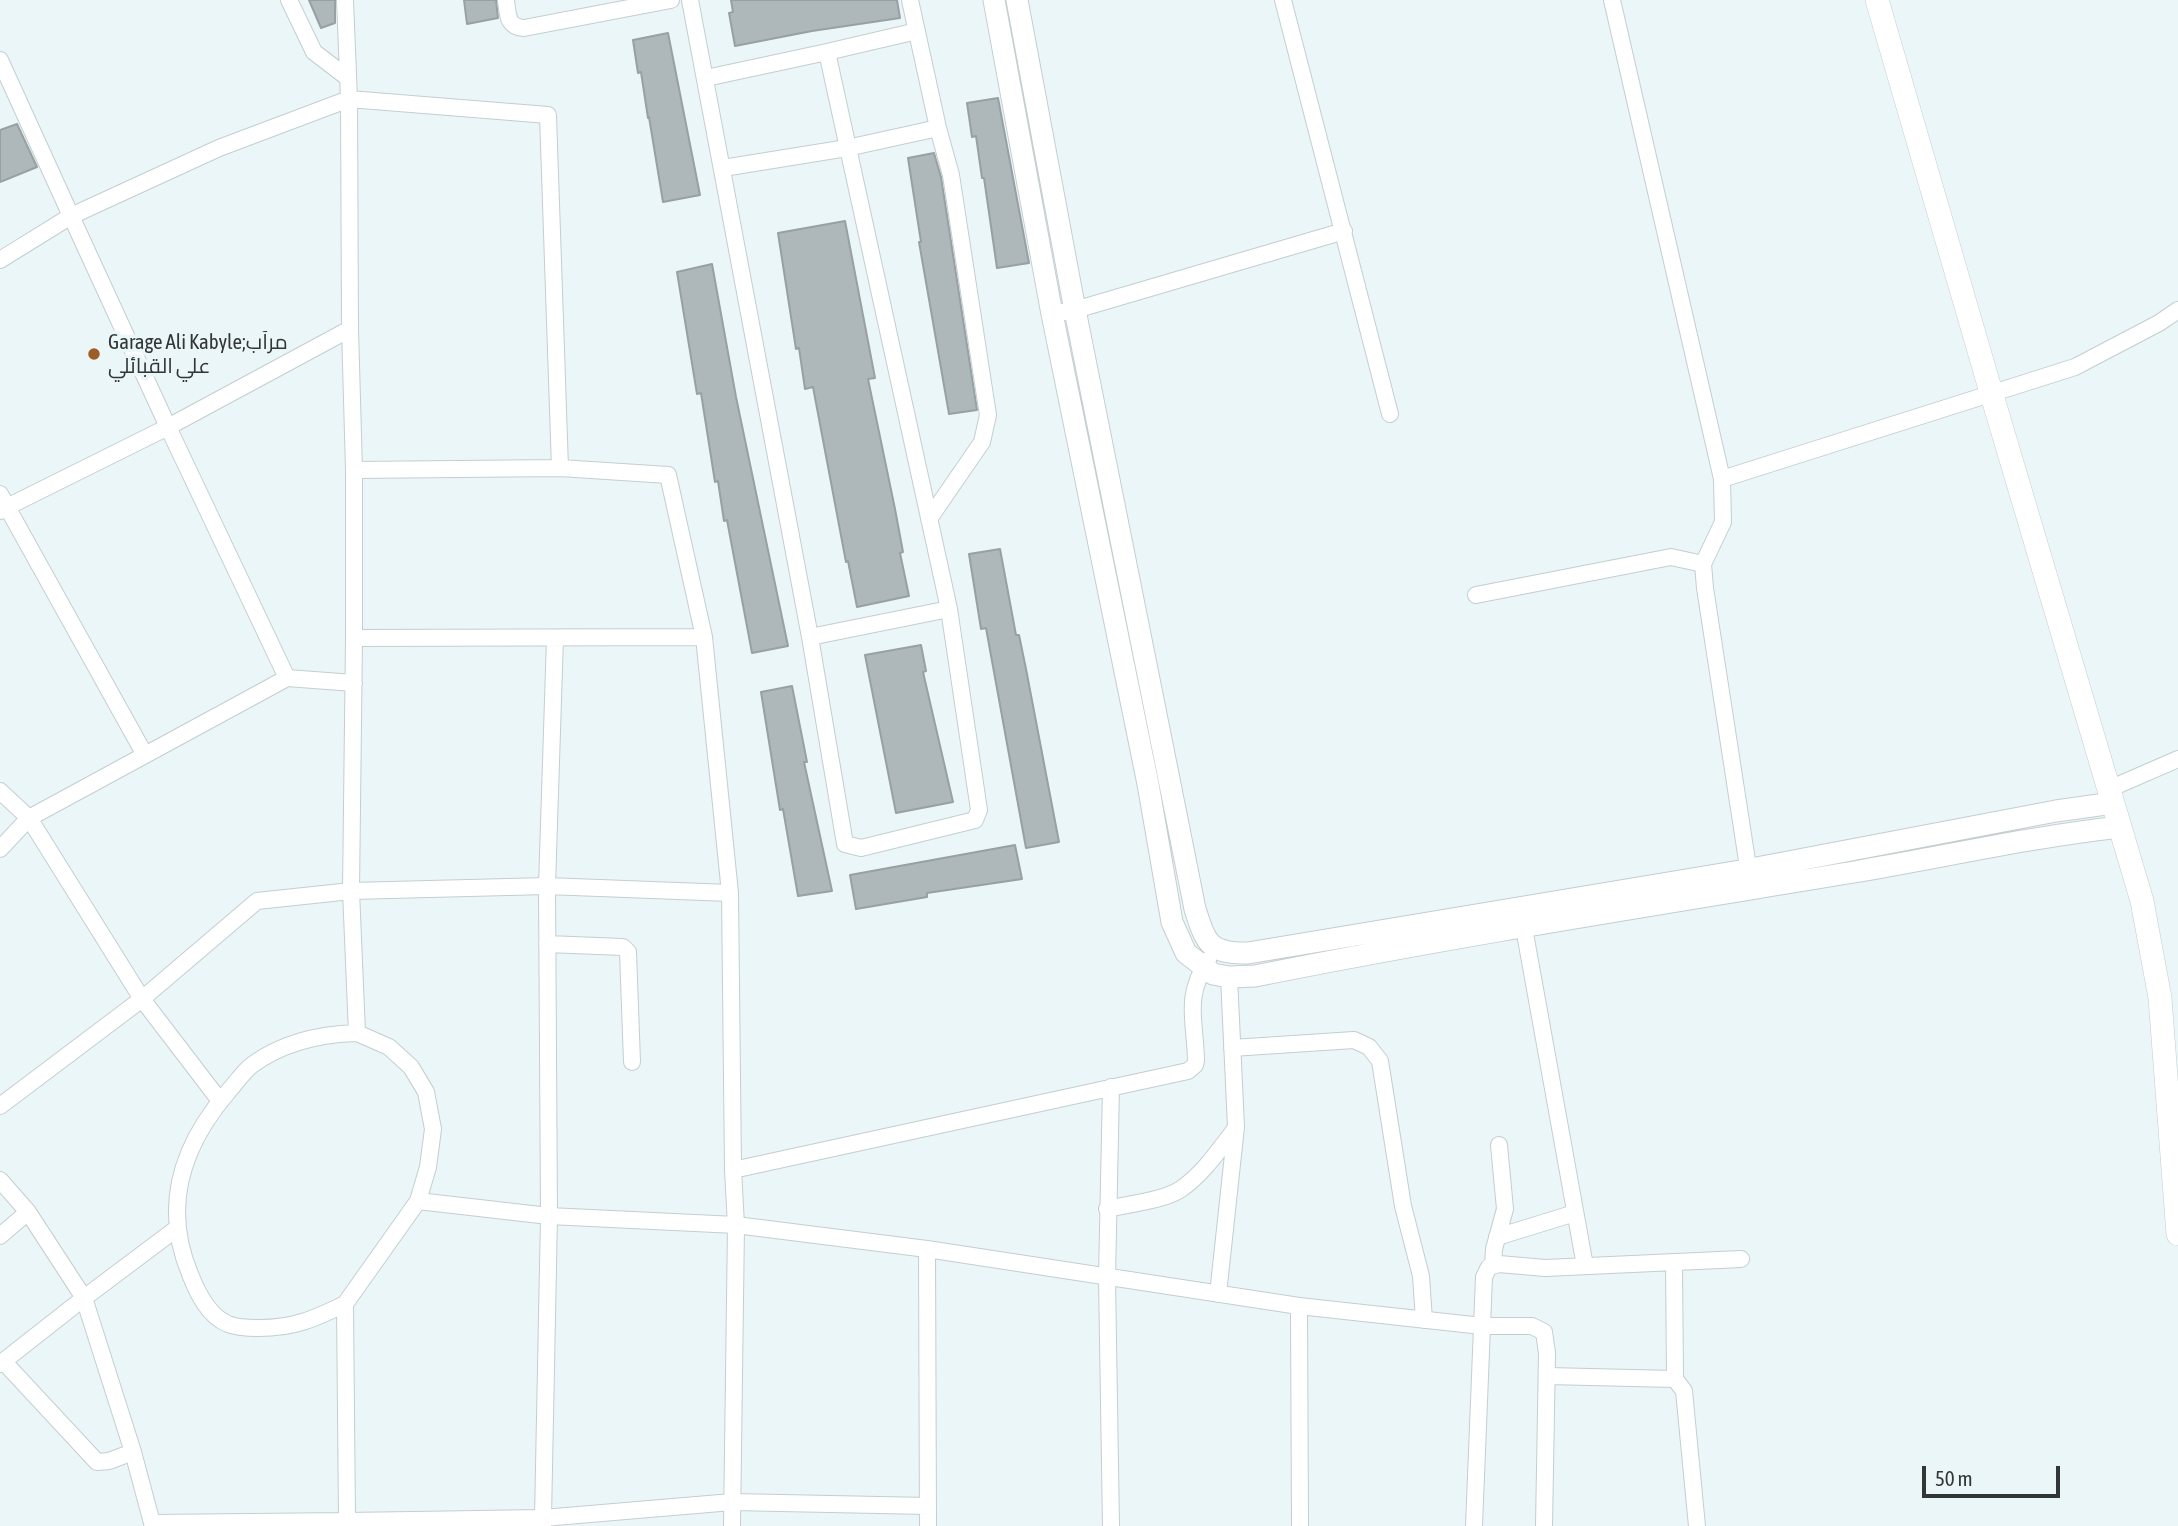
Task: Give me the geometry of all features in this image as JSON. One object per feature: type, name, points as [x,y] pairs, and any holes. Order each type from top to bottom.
[{"type":"main road","points":[[1877,0],[2169,999],[2178,1234]]},
{"type":"street","points":[[289,0],[314,52],[348,78]]},
{"type":"street","points":[[345,0],[349,99],[354,470],[355,638],[351,891],[357,1033]]},
{"type":"street","points":[[506,0],[509,22],[515,27],[524,28],[671,0]]},
{"type":"street","points":[[690,0],[810,636],[845,844],[861,848],[975,820],[979,816],[948,609],[827,52]]},
{"type":"street","points":[[910,0],[951,175],[988,415],[982,442],[929,519]]},
{"type":"street","points":[[994,0],[1052,314],[1148,784],[1172,922],[1186,953],[1203,968],[1213,974],[1229,977],[1255,976],[1531,919],[1749,878],[2056,811],[2111,796],[2178,759]]},
{"type":"street","points":[[1017,0],[1075,310],[1195,909],[1203,932],[1214,949],[1226,954],[1531,919]]},
{"type":"street","points":[[1283,0],[1390,414]]},
{"type":"street","points":[[1612,0],[1721,479],[1723,522],[1703,564],[1749,878]]},
{"type":"street","points":[[706,78],[917,31]]},
{"type":"street","points":[[0,60],[287,678]]},
{"type":"street","points":[[0,260],[71,216],[219,148],[349,99],[548,115],[560,468]]},
{"type":"street","points":[[723,168],[847,148],[938,128]]},
{"type":"street","points":[[1052,314],[1075,310],[1344,231]]},
{"type":"street","points":[[1721,479],[2075,367],[2159,323],[2178,310]]},
{"type":"street","points":[[145,755],[2,504],[168,426],[350,329]]},
{"type":"street","points":[[354,470],[560,468],[668,475],[704,636],[730,893],[736,1225],[732,1526]]},
{"type":"street","points":[[1476,595],[1671,557],[1703,564]]},
{"type":"street","points":[[810,636],[948,609]]},
{"type":"street","points":[[355,638],[704,636]]},
{"type":"street","points":[[543,1522],[549,1216],[547,886],[555,638]]},
{"type":"street","points":[[1121,652],[1143,647]]},
{"type":"street","points":[[0,849],[29,818],[287,678],[354,683]]},
{"type":"street","points":[[0,791],[29,818],[142,999],[220,1101]]},
{"type":"street","points":[[1749,878],[1854,872],[2056,834],[2120,827]]},
{"type":"street","points":[[0,1106],[142,999],[257,901],[351,891],[547,886],[730,893]]},
{"type":"street","points":[[1531,919],[1585,1266]]},
{"type":"street","points":[[547,944],[623,947],[628,952],[632,1062]]},
{"type":"street","points":[[733,1170],[1188,1071],[1195,1065],[1196,1045],[1191,1016],[1194,990],[1214,949]]},
{"type":"street","points":[[1218,1294],[1236,1127],[1229,977]]},
{"type":"street","points":[[357,1033],[389,1047],[411,1067],[426,1092],[433,1129],[428,1167],[418,1201],[345,1304],[309,1322],[282,1328],[226,1324],[207,1307],[186,1265],[176,1229],[177,1189],[194,1142],[220,1101],[251,1065],[289,1045],[326,1034],[357,1033]]},
{"type":"street","points":[[1232,1048],[1354,1040],[1368,1047],[1380,1061],[1403,1206],[1420,1276],[1424,1320]]},
{"type":"street","points":[[1111,1087],[1107,1209],[1111,1526]]},
{"type":"street","points":[[1107,1209],[1154,1199],[1180,1190],[1209,1163],[1236,1127]]},
{"type":"street","points":[[1474,1526],[1484,1277],[1493,1265],[1505,1209],[1499,1145]]},
{"type":"street","points":[[0,1180],[28,1212],[84,1298],[133,1452],[152,1525],[543,1522],[732,1502],[928,1506]]},
{"type":"street","points":[[418,1201],[549,1216],[736,1225],[927,1249],[1299,1306],[1482,1326],[1539,1328],[1546,1336],[1544,1526]]},
{"type":"street","points":[[0,1236],[28,1212]]},
{"type":"street","points":[[1497,1237],[1576,1213]]},
{"type":"street","points":[[133,1452],[110,1461],[97,1462],[2,1363],[176,1229]]},
{"type":"street","points":[[927,1249],[928,1526]]},
{"type":"street","points":[[1493,1265],[1545,1268],[1741,1259]]},
{"type":"street","points":[[1674,1262],[1675,1379]]},
{"type":"street","points":[[345,1304],[347,1523]]},
{"type":"street","points":[[1299,1306],[1300,1526]]},
{"type":"street","points":[[1547,1376],[1675,1379],[1684,1391],[1697,1526]]},
{"type":"building","points":[[309,0],[335,0],[335,23],[321,28]]},
{"type":"building","points":[[464,0],[496,0],[498,18],[467,24]]},
{"type":"building","points":[[731,0],[897,0],[900,18],[735,46],[729,13],[733,12]]},
{"type":"building","points":[[668,33],[700,195],[663,202],[633,40]]},
{"type":"building","points":[[998,98],[1029,263],[997,268],[984,178],[976,136],[972,137],[967,103]]},
{"type":"building","points":[[17,124],[37,167],[0,182],[0,130]]},
{"type":"building","points":[[934,153],[941,177],[977,410],[949,414],[919,242],[908,158]]},
{"type":"building","points":[[845,221],[875,378],[868,379],[895,509],[909,596],[857,607],[813,387],[805,389],[799,348],[796,349],[778,233]]},
{"type":"building","points":[[712,264],[736,397],[788,646],[752,653],[727,520],[724,521],[718,481],[715,482],[701,393],[697,394],[677,272]]},
{"type":"building","points":[[1000,549],[1059,842],[1026,848],[986,628],[981,629],[969,554]]},
{"type":"building","points":[[921,645],[926,671],[923,672],[953,802],[896,813],[865,655]]},
{"type":"building","points":[[792,686],[807,762],[804,762],[832,891],[798,896],[783,809],[780,810],[761,692]]},
{"type":"building","points":[[1015,845],[1022,879],[927,893],[927,897],[856,909],[850,875]]},
{"type":"place","name":"Garage Ali Kabyle;مرآب علي القبائلي","points":[[94,354]]}]
